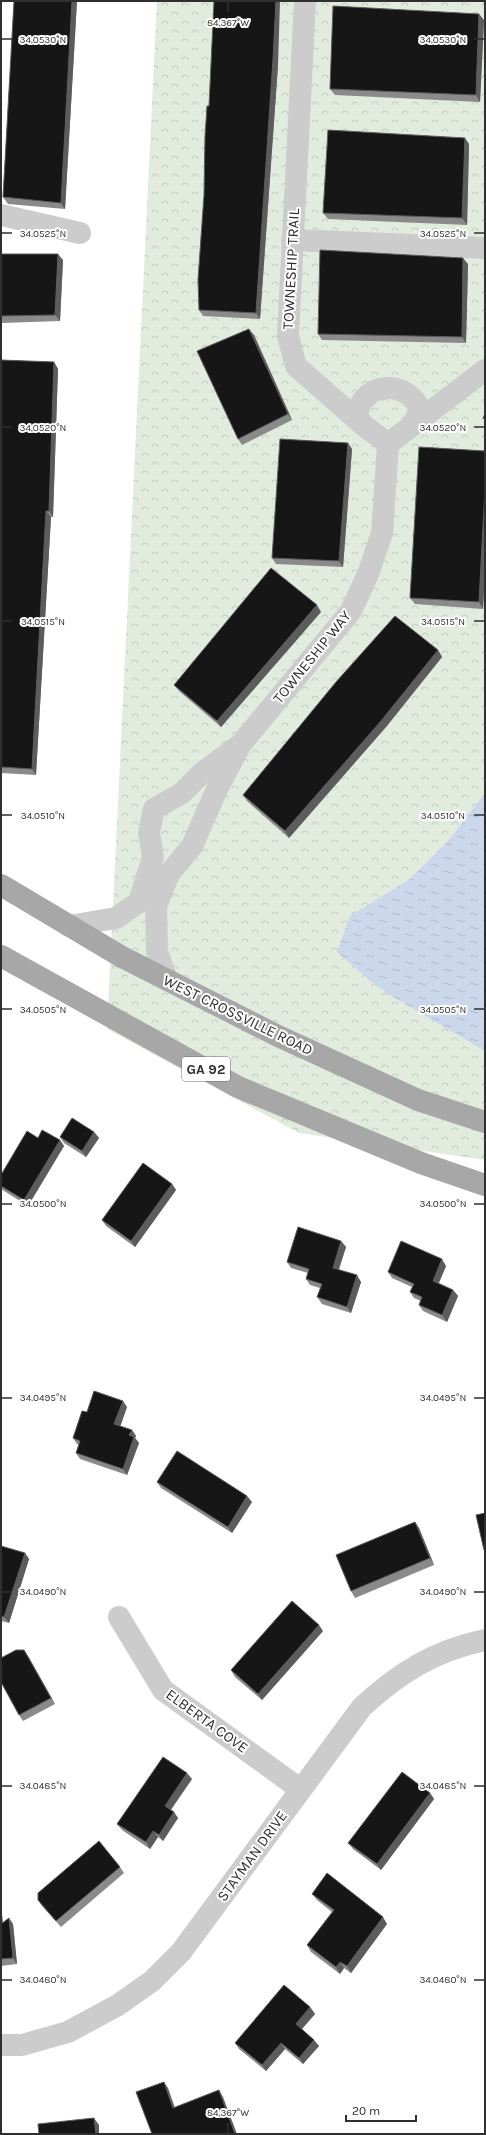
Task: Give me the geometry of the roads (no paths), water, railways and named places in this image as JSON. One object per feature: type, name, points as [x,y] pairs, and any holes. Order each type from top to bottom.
[{"type":"main road","name":"WEST CROSSVILLE ROAD","points":[[1,885],[122,958],[278,1036],[418,1100],[485,1122]]},
{"type":"main road","name":"GA 92","points":[[1,956],[238,1087],[421,1163],[485,1185]]},
{"type":"street","name":"TOWNESHIP TRAIL","points":[[305,1],[288,336],[296,366],[362,424],[388,444]]},
{"type":"street","points":[[1,215],[80,233]]},
{"type":"street","points":[[292,240],[485,248]]},
{"type":"street","points":[[388,444],[485,370]]},
{"type":"street","points":[[362,424],[357,416],[359,404],[368,394],[381,388],[398,390],[415,399],[420,409],[414,423]]},
{"type":"street","name":"TOWNESHIP WAY","points":[[147,904],[192,846],[217,789],[241,744],[350,611],[368,574],[382,533],[388,444]]},
{"type":"street","name":"TOWNESHIP WAY","points":[[147,904],[153,856],[149,833],[154,809],[182,793],[203,772],[241,744]]},
{"type":"street","points":[[69,926],[116,918],[147,904],[157,951],[167,980]]},
{"type":"street","name":"ELBERTA COVE","points":[[118,1617],[163,1690],[300,1789]]},
{"type":"street","name":"STAYMAN DRIVE","points":[[1,2045],[22,2045],[68,2032],[118,2005],[152,1981],[181,1952],[362,1707],[387,1684],[416,1665],[465,1644],[485,1640]]},
{"type":"water","points":[[485,793],[485,1051],[395,998],[369,980],[337,952],[350,916],[410,879],[450,839]]}]
